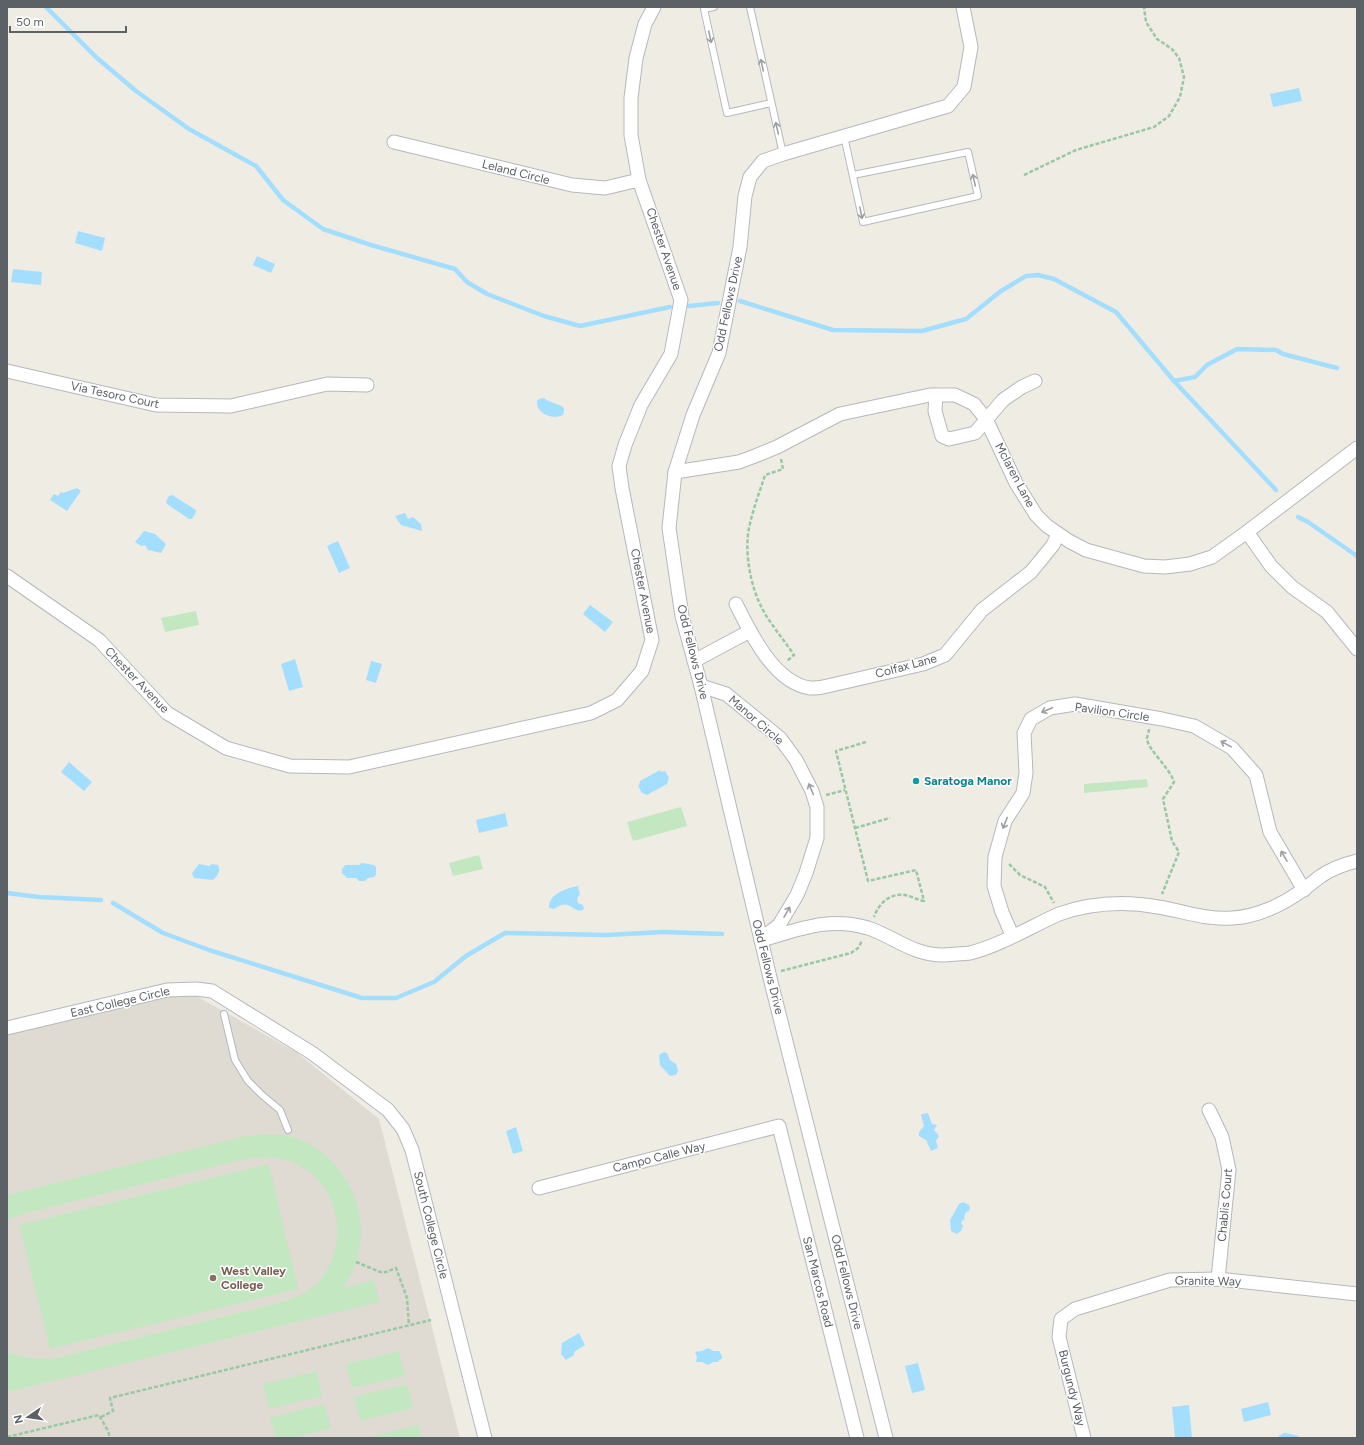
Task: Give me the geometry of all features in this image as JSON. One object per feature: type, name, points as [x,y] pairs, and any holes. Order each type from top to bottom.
[{"type":"street","name":"Chester Avenue","points":[[7,576],[100,640],[167,713],[226,748],[290,766],[349,767],[591,713],[617,700],[642,672],[652,640],[622,488],[620,466],[625,445],[640,405],[670,354],[681,300],[639,180],[631,135],[631,98],[638,51],[645,24],[654,7]]},
{"type":"street","name":"Odd Fellows Drive","points":[[886,1438],[769,974],[701,686],[682,616],[669,528],[675,472],[693,415],[719,353],[740,247],[745,196],[750,177],[763,161],[948,106],[964,87],[971,47],[963,7]]},
{"type":"street","name":"Leland Circle","points":[[394,142],[572,185],[605,188],[639,180]]},
{"type":"street","name":"Via Tesoro Court","points":[[7,371],[156,405],[232,406],[327,384],[367,385]]},
{"type":"street","points":[[936,395],[935,411],[942,436],[948,440],[975,433],[1003,400],[1022,387],[1035,382]]},
{"type":"street","name":"Mclaren Lane","points":[[675,472],[738,462],[777,447],[840,414],[902,400],[936,395],[955,395],[974,404],[986,419],[1016,483],[1036,515],[1047,526],[1069,541],[1086,550],[1144,566],[1165,567],[1190,564],[1212,557],[1357,448]]},
{"type":"street","points":[[1247,532],[1271,566],[1292,587],[1327,612],[1357,649]]},
{"type":"street","name":"Colfax Lane","points":[[736,604],[750,631],[767,657],[777,668],[794,682],[810,688],[823,687],[922,664],[945,655],[982,610],[1031,572],[1053,545],[1058,534]]},
{"type":"street","points":[[694,662],[750,631]]},
{"type":"street","name":"Manor Circle","points":[[701,686],[726,694],[780,738],[796,760],[812,791],[817,807],[817,838],[806,873],[797,894],[779,925],[761,940]]},
{"type":"street","name":"Pavilion Circle","points":[[1012,936],[1002,912],[994,886],[995,856],[1005,821],[1023,793],[1026,773],[1024,732],[1030,719],[1050,708],[1075,704],[1194,726],[1232,748],[1256,775],[1270,832],[1304,890]]},
{"type":"street","points":[[761,940],[820,924],[842,922],[868,928],[916,951],[943,955],[968,953],[994,945],[1059,914],[1070,910],[1100,904],[1131,903],[1158,907],[1203,918],[1232,918],[1255,914],[1304,890],[1322,876],[1346,864],[1357,861]]},
{"type":"street","name":"East College Circle","points":[[7,1028],[167,990],[196,989],[212,991],[312,1053]]},
{"type":"street","name":"South College Circle","points":[[312,1053],[388,1110],[402,1129],[412,1150],[485,1438]]},
{"type":"street","name":"Chablis Court","points":[[1209,1110],[1222,1137],[1229,1170],[1218,1279]]},
{"type":"street","name":"Campo Calle Way","points":[[538,1188],[779,1126]]},
{"type":"street","name":"San Marcos Road","points":[[779,1126],[857,1438]]},
{"type":"street","name":"Granite Way","points":[[1059,1337],[1061,1319],[1075,1309],[1170,1280],[1218,1279],[1357,1294]]},
{"type":"street","name":"Burgundy Way","points":[[1059,1337],[1084,1438]]},
{"type":"lane","points":[[714,7],[702,8],[727,113],[771,103]]},
{"type":"lane","points":[[750,7],[783,154]]},
{"type":"lane","points":[[844,136],[863,222],[978,196],[968,152],[853,175]]},
{"type":"lane","points":[[224,1014],[235,1060],[248,1082],[280,1110],[288,1130]]},
{"type":"path","points":[[1024,175],[1076,150],[1154,127],[1169,116],[1180,97],[1184,77],[1179,58],[1172,49],[1156,39],[1146,22],[1144,7]]},
{"type":"path","points":[[777,447],[783,469],[765,475],[756,501],[748,534],[749,558],[756,594],[768,619],[794,655],[777,668]]},
{"type":"path","points":[[1151,717],[1147,740],[1172,774],[1174,782],[1170,791],[1163,799],[1172,841],[1179,852],[1163,888],[1158,907]]},
{"type":"path","points":[[866,742],[836,750],[868,882],[916,870],[924,901],[905,895],[894,896],[883,901],[876,911],[872,921]]},
{"type":"path","points":[[814,798],[845,790]]},
{"type":"path","points":[[855,828],[890,818]]},
{"type":"path","points":[[995,856],[1004,858],[1020,875],[1045,887],[1052,897],[1059,914]]},
{"type":"path","points":[[769,974],[851,953],[858,948],[865,936]]},
{"type":"path","points":[[356,1262],[383,1273],[396,1268],[407,1298],[409,1325]]},
{"type":"path","points":[[7,1437],[99,1415],[101,1417],[113,1412],[110,1398],[431,1320]]},
{"type":"path","points":[[101,1417],[108,1430],[110,1438]]},
{"type":"shaded area","name":"West Valley College","points":[[175,984],[296,1052],[379,1119],[460,1438],[7,1438],[7,1021]]},
{"type":"green space","points":[[196,611],[199,625],[165,632],[161,618]]},
{"type":"green space","points":[[1147,779],[1148,787],[1084,793],[1084,784]]},
{"type":"green space","points":[[681,807],[687,826],[633,841],[627,822]]},
{"type":"green space","points":[[479,855],[483,869],[453,876],[449,863]]},
{"type":"green space","points":[[256,1135],[284,1135],[300,1140],[315,1148],[340,1170],[356,1200],[360,1216],[361,1233],[355,1266],[343,1288],[374,1280],[379,1302],[7,1392],[7,1352],[31,1358],[56,1358],[282,1302],[303,1293],[313,1287],[321,1279],[330,1264],[336,1248],[336,1216],[331,1200],[323,1186],[312,1174],[291,1161],[273,1158],[249,1158],[23,1214],[7,1220],[7,1195],[242,1137]]},
{"type":"green space","points":[[269,1164],[298,1289],[50,1349],[19,1225]]},
{"type":"green space","points":[[399,1351],[405,1376],[352,1388],[346,1364]]},
{"type":"green space","points":[[317,1371],[322,1396],[269,1409],[263,1384]]},
{"type":"green space","points":[[407,1384],[413,1408],[360,1421],[354,1397]]},
{"type":"green space","points":[[324,1404],[331,1428],[293,1438],[276,1438],[270,1418]]},
{"type":"green space","points":[[418,1425],[421,1438],[365,1438]]},
{"type":"water","points":[[1299,88],[1302,101],[1273,107],[1270,94]]},
{"type":"water","points":[[78,231],[105,238],[102,251],[75,243]]},
{"type":"water","points":[[257,256],[275,264],[271,273],[253,265]]},
{"type":"water","points":[[13,269],[42,272],[41,285],[11,282]]},
{"type":"water","points":[[544,398],[564,408],[563,415],[555,417],[546,415],[542,412],[537,406],[537,401]]},
{"type":"water","points":[[77,488],[81,491],[67,511],[50,500],[54,494],[58,496],[61,492],[63,493]]},
{"type":"water","points":[[172,495],[196,510],[192,519],[189,519],[167,504],[166,501],[169,496]]},
{"type":"water","points":[[405,513],[408,519],[413,517],[421,524],[422,531],[401,525],[395,516]]},
{"type":"water","points":[[144,531],[155,534],[166,544],[161,553],[148,550],[145,545],[141,546],[135,542]]},
{"type":"water","points":[[338,541],[350,568],[339,573],[327,546]]},
{"type":"water","points":[[590,605],[613,622],[605,632],[583,614]]},
{"type":"water","points":[[295,659],[303,687],[289,691],[281,664]]},
{"type":"water","points":[[371,661],[382,664],[376,683],[366,680]]},
{"type":"water","points":[[69,762],[92,782],[84,791],[61,772]]},
{"type":"water","points":[[660,770],[661,772],[665,771],[669,778],[667,784],[647,795],[642,793],[638,786],[640,781]]},
{"type":"water","points":[[505,813],[508,826],[479,833],[476,820]]},
{"type":"water","points":[[362,863],[374,865],[376,867],[376,875],[374,877],[368,878],[365,881],[359,881],[356,878],[347,878],[342,873],[342,869],[345,865],[359,865]]},
{"type":"water","points":[[199,864],[209,866],[212,864],[218,865],[218,873],[213,880],[194,878],[192,873]]},
{"type":"water","points":[[578,886],[580,895],[577,899],[578,903],[583,905],[584,909],[577,910],[565,904],[554,909],[549,908],[555,895],[569,888]]},
{"type":"water","points":[[664,1052],[667,1053],[670,1060],[676,1064],[678,1071],[676,1075],[670,1076],[660,1065],[659,1055]]},
{"type":"water","points":[[928,1113],[932,1124],[937,1125],[934,1130],[939,1136],[936,1141],[938,1148],[931,1151],[926,1140],[919,1136],[919,1132],[924,1126],[921,1115]]},
{"type":"water","points":[[516,1127],[523,1151],[513,1154],[506,1131]]},
{"type":"water","points":[[963,1202],[969,1205],[970,1208],[969,1211],[966,1212],[964,1217],[965,1219],[961,1223],[963,1226],[961,1231],[957,1234],[951,1231],[950,1220],[959,1204]]},
{"type":"water","points":[[579,1333],[585,1345],[574,1352],[574,1355],[566,1360],[561,1354],[562,1343]]},
{"type":"water","points":[[708,1348],[713,1351],[719,1351],[722,1359],[708,1365],[702,1362],[696,1362],[697,1357],[695,1352]]},
{"type":"water","points":[[918,1363],[925,1390],[912,1393],[905,1366]]},
{"type":"water","points":[[1268,1402],[1271,1415],[1244,1422],[1241,1409]]},
{"type":"water","points":[[1189,1405],[1192,1438],[1175,1438],[1172,1407]]},
{"type":"waterway","points":[[46,7],[97,58],[136,91],[189,129],[256,166],[283,200],[323,229],[371,245],[455,269],[467,282],[487,294],[544,316],[580,326],[670,307]]},
{"type":"waterway","points":[[740,301],[833,330],[922,331],[966,319],[1001,291],[1026,276],[1038,275],[1054,279],[1116,312],[1174,381],[1195,377],[1207,365],[1237,349],[1276,350],[1283,354],[1337,368]]},
{"type":"waterway","points":[[689,306],[718,303]]},
{"type":"waterway","points":[[1174,381],[1276,490]]},
{"type":"waterway","points":[[1298,517],[1308,522],[1357,556]]},
{"type":"waterway","points":[[7,893],[39,897],[101,900]]},
{"type":"waterway","points":[[113,903],[163,933],[209,950],[362,998],[396,998],[434,982],[466,956],[505,933],[606,935],[663,932],[722,934]]},
{"type":"waterway","points":[[1280,1438],[1285,1435],[1297,1438]]},
{"type":"place","name":"Saratoga Manor","points":[[916,781]]},
{"type":"place","name":"West Valley College","points":[[213,1278]]}]
